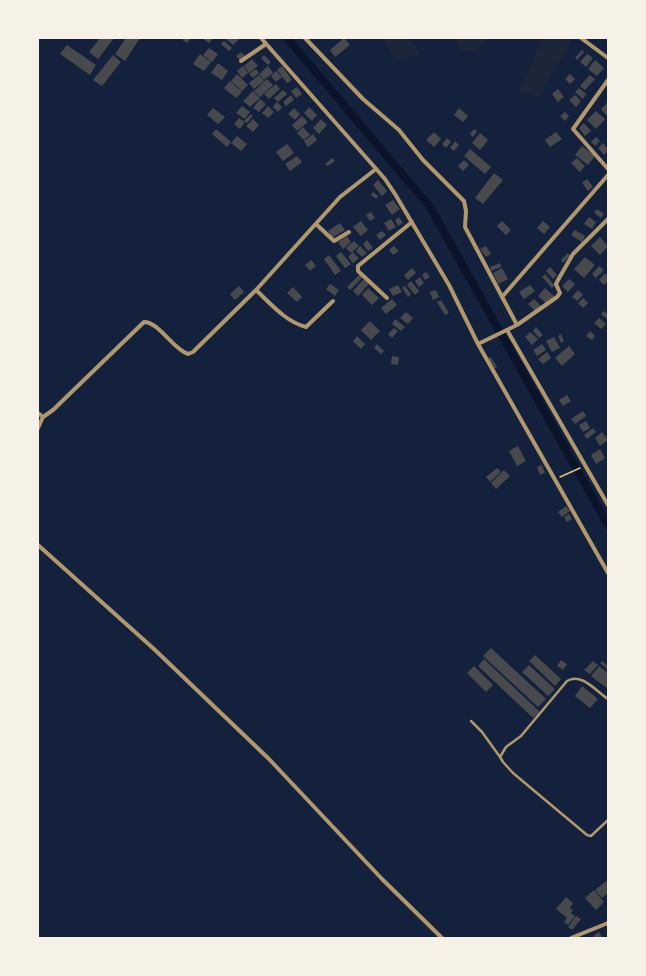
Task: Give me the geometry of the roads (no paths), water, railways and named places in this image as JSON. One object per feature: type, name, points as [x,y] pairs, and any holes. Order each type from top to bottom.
[{"type":"street","points":[[261,38],[376,169],[391,189],[449,286],[478,344],[556,478],[608,573]]},
{"type":"street","points":[[305,38],[363,99],[399,130],[423,160],[464,201],[466,211],[465,227],[517,325]]},
{"type":"street","points":[[582,38],[608,58]]},
{"type":"street","points":[[242,61],[266,44]]},
{"type":"street","points":[[608,80],[573,129],[608,169]]},
{"type":"street","points":[[38,428],[41,425],[43,417],[144,322],[152,324],[181,350],[188,354],[193,352],[256,290],[340,197],[376,169]]},
{"type":"street","points":[[502,297],[608,175]]},
{"type":"street","points":[[478,344],[517,325],[557,297],[560,293],[556,284],[573,254],[608,219]]},
{"type":"street","points":[[387,298],[358,271],[358,266],[412,222]]},
{"type":"street","points":[[316,224],[334,241],[349,232]]},
{"type":"street","points":[[256,290],[295,325],[306,327],[333,301]]},
{"type":"street","points":[[505,331],[608,505]]},
{"type":"street","points":[[38,413],[43,417]]},
{"type":"street","points":[[38,545],[154,648],[269,759],[382,879],[442,938]]},
{"type":"street","points":[[571,938],[608,923]]},
{"type":"lane","points":[[500,757],[506,747],[522,736],[567,681],[573,677],[579,678],[608,699]]},
{"type":"lane","points":[[471,722],[482,732],[502,762],[513,773],[587,835],[591,836],[608,820]]},
{"type":"waterway","points":[[287,38],[430,207],[608,525]]}]
